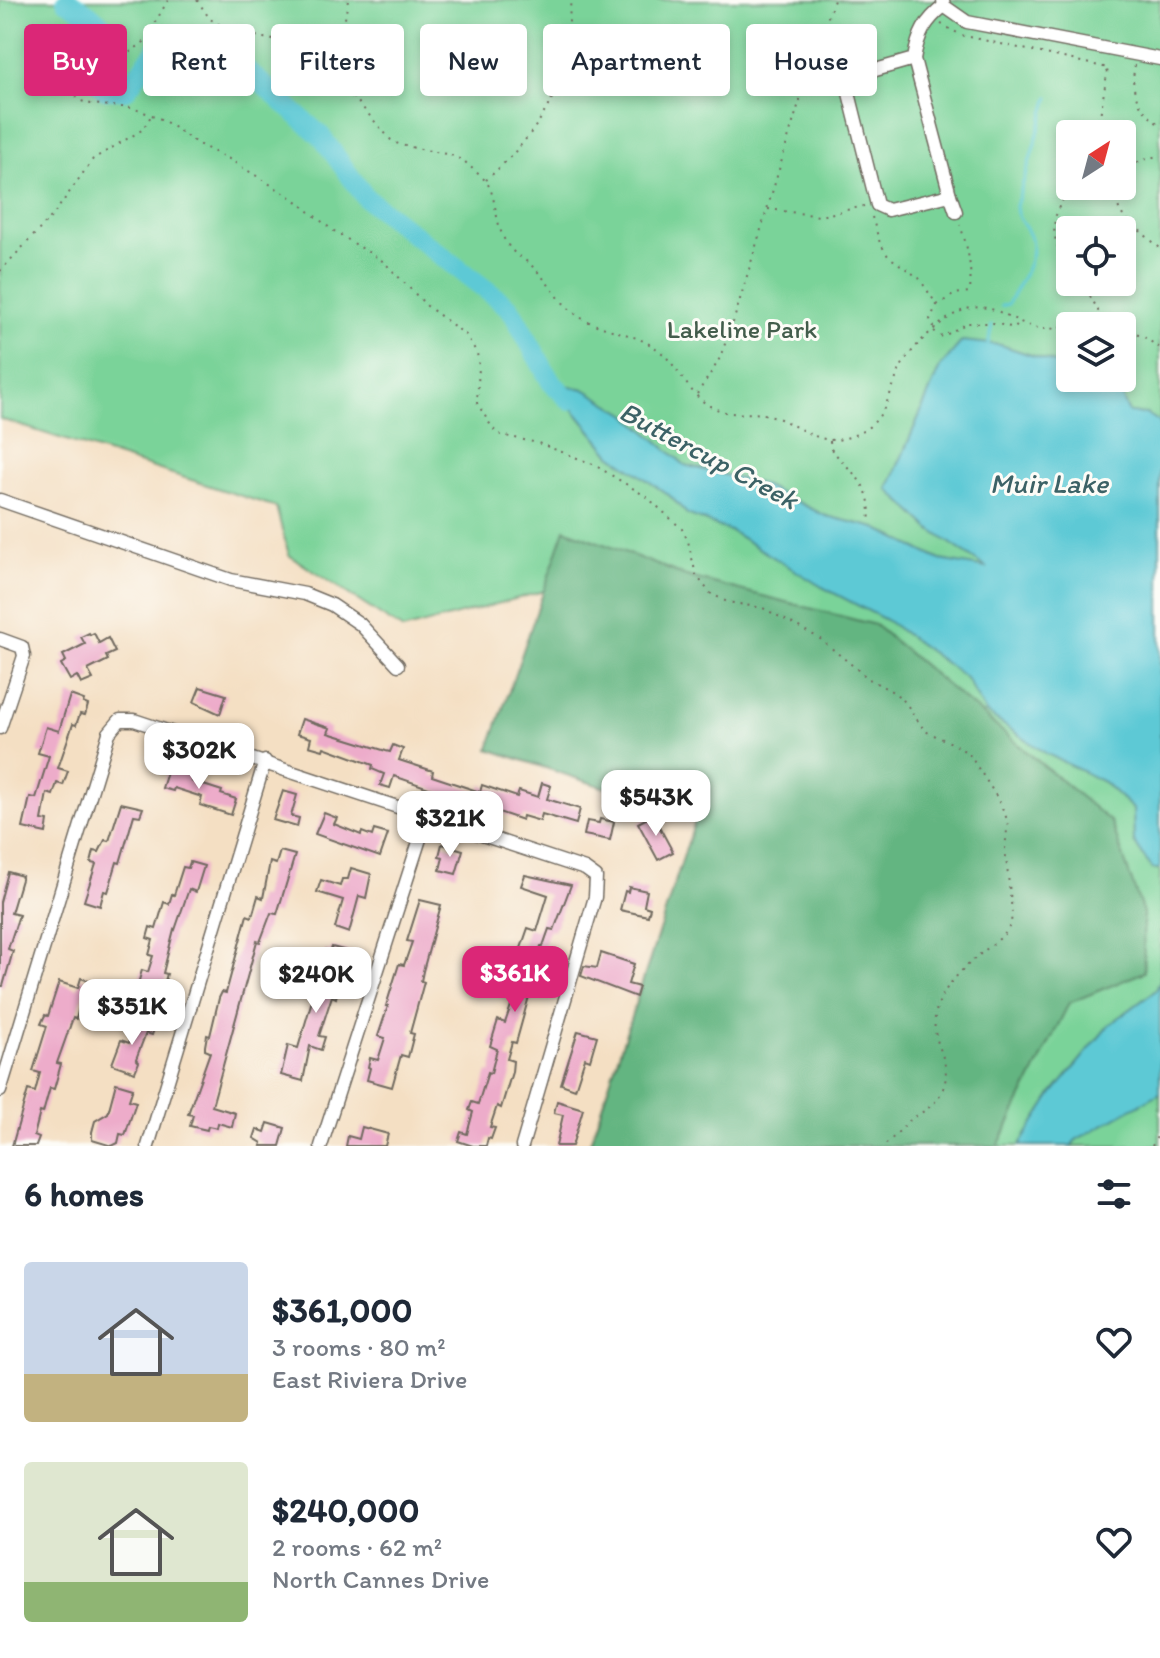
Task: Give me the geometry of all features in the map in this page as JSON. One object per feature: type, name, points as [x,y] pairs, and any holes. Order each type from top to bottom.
[{"type":"street","points":[[956,212],[914,59],[917,40],[925,22],[944,3],[967,22],[1160,59]]},
{"type":"street","points":[[914,59],[858,75],[848,89],[877,205],[888,210],[950,195]]},
{"type":"street","points":[[0,500],[231,580],[305,594],[332,605],[360,624],[398,665]]},
{"type":"street","points":[[0,639],[22,647],[24,656],[0,728]]},
{"type":"street","points":[[0,1091],[109,733],[120,720],[134,720],[585,869],[596,877],[595,897],[522,1146]]},
{"type":"street","points":[[148,1146],[265,761]]},
{"type":"street","points":[[321,1146],[427,817]]},
{"type":"path","points":[[168,0],[144,42],[129,53],[85,71],[75,82],[78,100],[132,108],[152,115],[294,199],[331,229],[384,262],[427,306],[466,335],[477,353],[477,403],[493,429],[501,435],[538,443],[593,464],[647,497],[682,529],[696,575],[710,593],[727,602],[763,608],[819,638],[869,679],[895,693],[925,731],[954,744],[976,763],[1008,821],[1005,849],[1012,898],[1011,924],[1004,935],[941,995],[934,1031],[945,1061],[943,1088],[927,1111],[906,1124],[884,1146]]},
{"type":"path","points":[[197,0],[210,19],[232,31],[271,39]]},
{"type":"path","points":[[344,24],[348,0]]},
{"type":"path","points":[[486,181],[526,142],[547,106],[564,63],[571,0]]},
{"type":"path","points":[[696,395],[718,362],[732,326],[808,73],[834,0]]},
{"type":"path","points":[[937,21],[961,35],[1108,68],[1099,120]]},
{"type":"path","points":[[1137,56],[1131,81],[1136,99],[1150,118],[1160,125]]},
{"type":"path","points":[[350,96],[391,140],[464,161],[486,181],[496,203],[508,247],[549,283],[567,307],[581,319],[639,337],[650,344],[678,369],[705,404],[723,413],[746,416],[766,414],[830,440],[860,433],[881,415],[889,403],[905,361],[934,330],[965,309],[986,307],[1047,329],[1056,328]]},
{"type":"path","points":[[0,271],[54,214],[93,159],[142,130],[152,115]]},
{"type":"path","points":[[1136,163],[1160,155]]},
{"type":"path","points":[[1114,200],[1123,216],[1160,248]]},
{"type":"path","points":[[767,209],[828,216],[868,204]]},
{"type":"path","points":[[956,212],[969,249],[972,270],[970,292],[955,294],[937,305],[930,319],[934,330],[942,337],[967,323],[1002,324],[1015,328],[1021,321]]},
{"type":"path","points":[[871,213],[880,243],[888,256],[919,278],[937,305]]},
{"type":"path","points":[[1136,333],[1160,348]]},
{"type":"path","points":[[830,440],[831,449],[864,485],[869,499],[869,523]]},
{"type":"path","points":[[1152,1146],[1160,1131]]},
{"type":"green space","name":"Lakeline Park","points":[[0,0],[1160,0],[1160,1146],[589,1146],[696,818],[489,749],[544,591],[403,630],[289,555],[276,507],[0,419]]},
{"type":"green space","points":[[565,529],[686,576],[875,625],[1111,822],[1143,913],[1144,972],[1069,1003],[998,1146],[589,1146],[696,818],[489,749]]},
{"type":"water","name":"Muir Lake","points":[[962,341],[1001,345],[1056,363],[1056,392],[1120,392],[1129,413],[1147,414],[1160,422],[1160,869],[1152,869],[1134,842],[1133,809],[1104,782],[1047,754],[986,713],[966,678],[886,620],[822,587],[732,532],[687,514],[670,496],[611,455],[551,382],[584,389],[626,414],[685,465],[761,484],[826,516],[876,528],[940,560],[987,568],[931,530],[888,489],[940,367]]},
{"type":"water","points":[[1160,981],[1160,1093],[1076,1140],[1071,1146],[1019,1146],[1053,1093],[1109,1025],[1156,990]]},
{"type":"building","points":[[94,633],[99,643],[108,638],[115,652],[106,656],[108,660],[88,670],[93,679],[81,684],[77,676],[70,680],[61,664],[66,661],[63,655],[85,644],[81,637]]},
{"type":"building","points":[[200,687],[226,695],[220,714],[194,702]]},
{"type":"building","points":[[70,695],[84,700],[83,703],[88,705],[85,715],[80,714],[76,725],[73,724],[58,768],[68,771],[63,785],[57,783],[53,795],[47,793],[42,820],[48,821],[46,833],[23,828],[30,797],[36,798],[49,756],[38,753],[46,727],[59,731]]},
{"type":"building","points":[[302,719],[330,728],[328,733],[386,751],[390,752],[393,745],[403,749],[399,760],[433,771],[432,776],[480,792],[482,785],[517,797],[519,791],[538,797],[542,783],[551,786],[547,799],[580,809],[576,824],[542,814],[540,821],[523,816],[522,820],[394,776],[390,788],[380,785],[384,774],[372,769],[373,765],[324,747],[323,750],[309,746],[311,738],[297,734]]},
{"type":"building","points":[[168,769],[193,774],[191,781],[236,799],[231,815],[200,805],[202,797],[174,788],[173,791],[162,788]]},
{"type":"building","points":[[283,791],[297,795],[291,816],[299,818],[297,827],[273,820]]},
{"type":"building","points":[[121,803],[143,808],[140,816],[134,815],[120,863],[117,862],[108,892],[104,891],[100,906],[84,901],[96,864],[91,863],[94,851],[99,852],[105,840],[109,841]]},
{"type":"building","points":[[324,813],[337,818],[334,824],[361,835],[362,832],[372,836],[374,830],[388,834],[380,857],[315,834]]},
{"type":"building","points":[[653,815],[673,852],[658,860],[638,823]]},
{"type":"building","points":[[600,819],[614,822],[610,840],[584,835],[587,821],[599,823]]},
{"type":"building","points":[[442,844],[463,850],[456,874],[440,870]]},
{"type":"building","points":[[280,851],[295,855],[277,914],[271,913],[260,942],[257,941],[212,1106],[235,1113],[232,1127],[218,1123],[217,1128],[208,1126],[207,1130],[190,1126],[193,1115],[188,1114],[210,1052],[205,1050],[205,1046],[219,998],[222,992],[226,993],[247,915],[252,917],[258,896],[263,898],[270,862],[276,864]]},
{"type":"building","points":[[190,862],[204,866],[196,892],[189,889],[174,929],[163,973],[167,974],[164,992],[158,1002],[146,999],[149,990],[138,984],[142,970],[148,972],[153,956],[149,955],[153,940],[147,938],[150,927],[156,929],[164,902],[169,904],[183,867],[188,868]]},
{"type":"building","points":[[351,868],[371,874],[366,898],[359,896],[349,933],[335,928],[343,900],[317,892],[321,880],[340,886],[342,879],[348,879]]},
{"type":"building","points":[[8,872],[22,876],[11,913],[19,915],[8,949],[13,951],[3,986],[0,986],[0,902]]},
{"type":"building","points":[[525,875],[571,885],[554,930],[549,929],[533,970],[542,972],[538,984],[533,982],[516,1043],[512,1042],[507,1059],[513,1061],[512,1072],[501,1108],[497,1106],[490,1127],[495,1128],[491,1139],[488,1138],[486,1146],[473,1146],[458,1141],[461,1132],[467,1134],[473,1112],[469,1110],[472,1102],[478,1104],[488,1072],[491,1073],[497,1049],[490,1046],[498,1020],[505,1023],[518,985],[515,984],[522,958],[518,957],[528,928],[537,931],[548,895],[521,886]]},
{"type":"building","points":[[629,887],[647,891],[644,906],[650,908],[648,916],[620,910]]},
{"type":"building","points":[[420,900],[441,905],[423,971],[421,981],[424,982],[410,1033],[414,1034],[408,1057],[401,1055],[392,1087],[367,1080],[368,1067],[370,1058],[378,1060],[385,1038],[378,1036],[399,964],[404,965],[412,942],[407,941]]},
{"type":"building","points":[[332,947],[351,952],[348,963],[344,962],[336,998],[332,996],[319,1036],[325,1037],[321,1050],[310,1046],[303,1081],[281,1075],[288,1045],[298,1048],[318,980],[322,982],[326,950],[330,952]]},
{"type":"building","points":[[601,953],[634,964],[628,984],[639,987],[636,997],[581,976],[584,966],[597,968]]},
{"type":"building","points":[[81,978],[94,983],[90,993],[84,991],[76,1019],[73,1018],[57,1063],[61,1064],[54,1089],[50,1088],[43,1113],[40,1112],[34,1136],[39,1138],[36,1146],[12,1146],[28,1090],[35,1092],[40,1073],[33,1071],[47,1026],[41,1024],[45,1015],[48,1016],[59,982],[78,988]]},
{"type":"building","points":[[136,1021],[155,1026],[152,1035],[146,1033],[136,1059],[139,1062],[135,1072],[112,1064],[121,1040],[129,1043]]},
{"type":"building","points":[[578,1031],[597,1036],[590,1060],[585,1058],[575,1089],[561,1084]]},
{"type":"building","points":[[116,1083],[133,1088],[129,1100],[136,1102],[125,1135],[120,1134],[118,1143],[112,1146],[92,1140],[92,1132],[95,1121],[108,1113]]},
{"type":"building","points":[[557,1101],[583,1109],[572,1146],[556,1146],[563,1115],[554,1113]]},
{"type":"building","points":[[268,1123],[285,1128],[280,1146],[261,1146],[262,1143],[254,1138],[257,1129],[265,1132]]},
{"type":"building","points":[[362,1127],[388,1134],[385,1146],[346,1146],[348,1136],[359,1139]]},
{"type":"waterway","name":"Buttercup Creek","points":[[66,0],[93,17],[105,31],[105,49],[94,78],[105,90],[126,90],[156,50],[175,40],[241,65],[321,136],[366,198],[510,308],[551,382],[570,400]]},
{"type":"waterway","points":[[1001,306],[1008,304],[1032,253],[1030,236],[1016,206],[1049,97]]},
{"type":"waterway","points":[[988,345],[992,325]]}]
